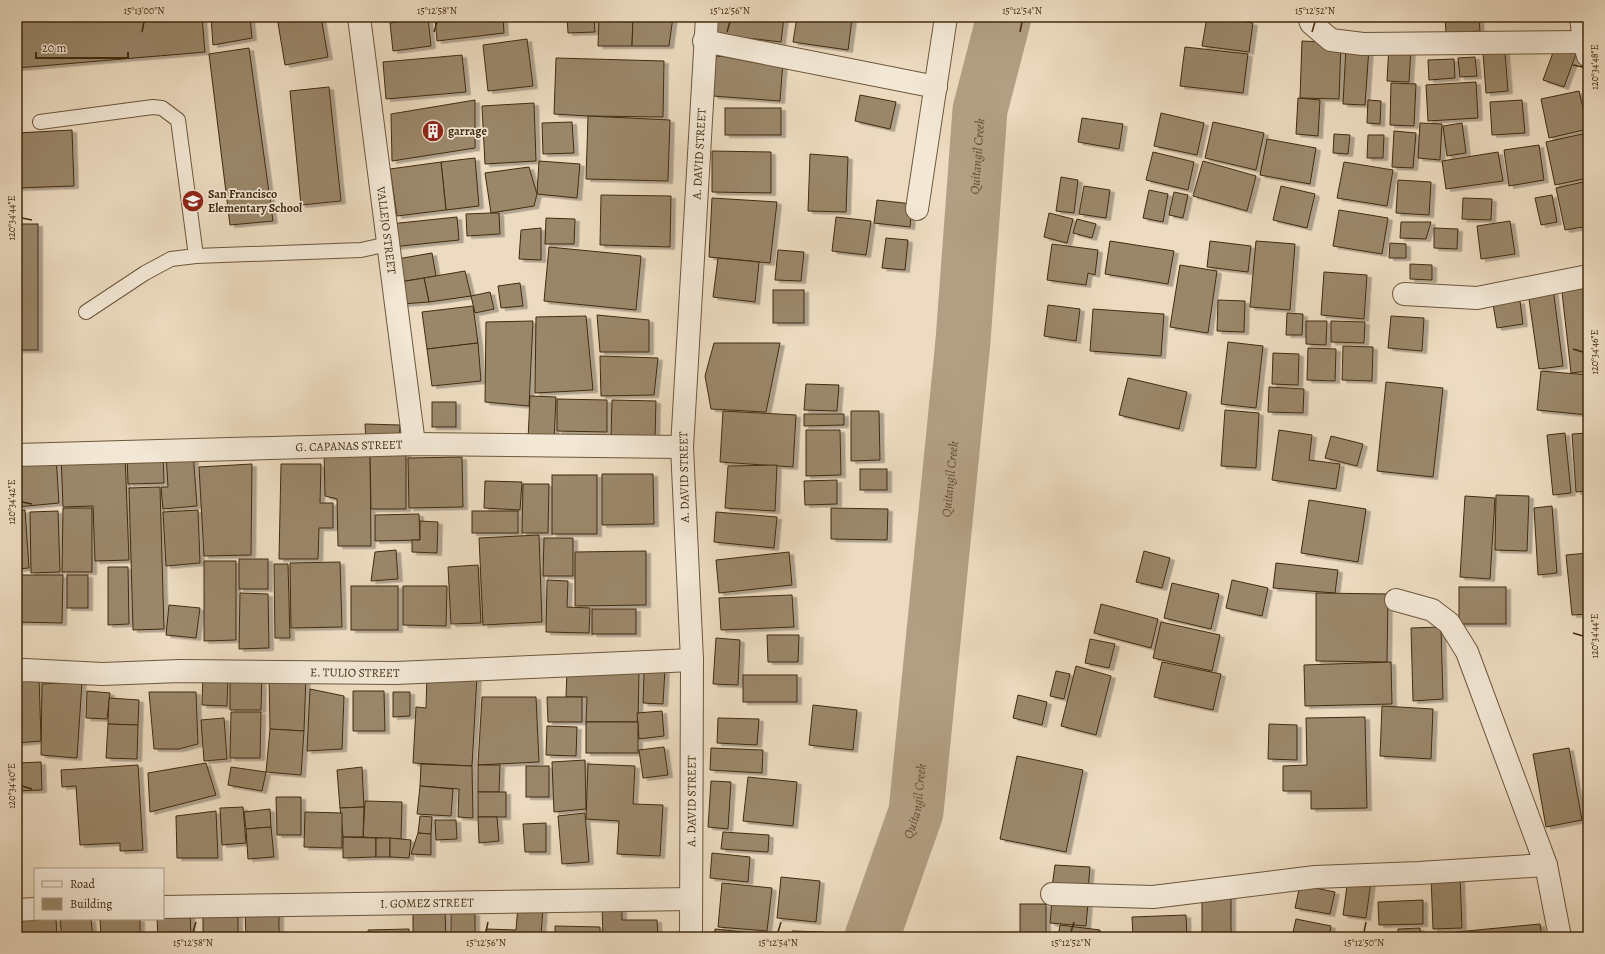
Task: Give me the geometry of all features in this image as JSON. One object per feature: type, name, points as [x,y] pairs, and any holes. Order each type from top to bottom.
[{"type":"street","name":"VALLEJO STREET","points":[[359,17],[414,444]]},
{"type":"street","name":"A. DAVID STREET","points":[[690,937],[692,660],[682,448],[704,41],[707,17]]},
{"type":"street","points":[[917,209],[946,17]]},
{"type":"street","points":[[1309,17],[1311,23],[1331,40],[1363,44],[1586,49],[1581,17]]},
{"type":"street","points":[[704,41],[936,87]]},
{"type":"street","points":[[1404,294],[1477,298],[1588,276]]},
{"type":"street","name":"G. CAPANAS STREET","points":[[17,455],[414,444],[682,448]]},
{"type":"street","points":[[1396,600],[1432,610],[1449,623],[1466,652],[1546,865],[1560,937]]},
{"type":"street","name":"E. TULIO STREET","points":[[17,671],[25,670],[102,674],[180,671],[396,673],[692,660]]},
{"type":"street","points":[[1052,894],[1153,897],[1315,877],[1419,873],[1546,865]]},
{"type":"street","name":"I. GOMEZ STREET","points":[[164,907],[691,899]]},
{"type":"street","points":[[17,910],[34,909]]},
{"type":"lane","points":[[40,122],[153,107],[162,108],[178,120],[196,256]]},
{"type":"lane","points":[[86,312],[145,273],[171,259],[196,256],[361,250],[388,244]]},
{"type":"building","points":[[17,17],[202,17],[205,52],[17,68]]},
{"type":"building","points":[[211,17],[250,17],[252,38],[213,45]]},
{"type":"building","points":[[277,17],[321,17],[328,57],[285,65]]},
{"type":"building","points":[[435,17],[503,17],[504,33],[437,41]]},
{"type":"building","points":[[567,17],[594,17],[595,32],[568,33]]},
{"type":"building","points":[[599,17],[633,17],[632,46],[598,46]]},
{"type":"building","points":[[633,17],[673,17],[669,46],[632,46]]},
{"type":"building","points":[[715,17],[784,17],[781,42],[713,34]]},
{"type":"building","points":[[797,17],[835,17],[852,19],[848,50],[793,42]]},
{"type":"building","points":[[1207,17],[1253,23],[1249,52],[1202,46]]},
{"type":"building","points":[[1445,17],[1490,18],[1479,18],[1480,31],[1446,33]]},
{"type":"building","points":[[428,18],[431,46],[393,51],[390,23]]},
{"type":"building","points":[[527,39],[533,86],[488,91],[483,45]]},
{"type":"building","points":[[1302,41],[1341,43],[1339,99],[1300,98]]},
{"type":"building","points":[[1389,45],[1411,47],[1409,82],[1387,81]]},
{"type":"building","points":[[1185,47],[1248,54],[1243,93],[1180,86]]},
{"type":"building","points":[[1346,47],[1369,48],[1365,105],[1343,104]]},
{"type":"building","points":[[1555,47],[1576,54],[1564,87],[1543,80]]},
{"type":"building","points":[[249,48],[273,221],[230,225],[209,54]]},
{"type":"building","points":[[1505,52],[1508,91],[1486,93],[1483,53]]},
{"type":"building","points":[[462,55],[466,92],[386,99],[383,62]]},
{"type":"building","points":[[715,56],[783,61],[780,101],[713,96]]},
{"type":"building","points":[[1475,57],[1477,76],[1460,77],[1458,58]]},
{"type":"building","points":[[556,58],[664,61],[663,117],[554,114]]},
{"type":"building","points":[[1454,59],[1455,78],[1429,80],[1428,60]]},
{"type":"building","points":[[1476,82],[1478,118],[1428,121],[1426,85]]},
{"type":"building","points":[[1391,83],[1416,84],[1414,126],[1390,125]]},
{"type":"building","points":[[329,87],[341,201],[301,205],[290,91]]},
{"type":"building","points":[[1579,91],[1588,129],[1549,138],[1541,99]]},
{"type":"building","points":[[860,95],[896,102],[890,129],[855,121]]},
{"type":"building","points":[[1298,98],[1320,100],[1318,136],[1296,134]]},
{"type":"building","name":"garrage","points":[[475,100],[475,148],[392,161],[391,114]]},
{"type":"building","points":[[1368,100],[1381,101],[1380,124],[1367,123]]},
{"type":"building","points":[[1522,100],[1525,133],[1492,135],[1490,102]]},
{"type":"building","points":[[534,103],[536,161],[485,164],[482,106]]},
{"type":"building","points":[[725,108],[781,108],[781,135],[725,135]]},
{"type":"building","points":[[1161,113],[1204,123],[1197,155],[1154,146]]},
{"type":"building","points":[[588,116],[670,120],[668,181],[586,179]]},
{"type":"building","points":[[1082,118],[1123,124],[1119,149],[1078,142]]},
{"type":"building","points":[[572,122],[574,153],[543,154],[542,123]]},
{"type":"building","points":[[1213,122],[1264,133],[1256,170],[1205,158]]},
{"type":"building","points":[[1420,123],[1442,124],[1440,160],[1418,158]]},
{"type":"building","points":[[1462,123],[1466,153],[1447,156],[1443,126]]},
{"type":"building","points":[[72,130],[74,186],[17,188],[17,133]]},
{"type":"building","points":[[1394,131],[1416,133],[1413,168],[1392,167]]},
{"type":"building","points":[[1587,133],[1588,178],[1555,185],[1546,142]]},
{"type":"building","points":[[1334,134],[1350,135],[1348,154],[1333,153]]},
{"type":"building","points":[[1368,135],[1384,135],[1383,158],[1367,158]]},
{"type":"building","points":[[1267,139],[1316,148],[1310,184],[1260,175]]},
{"type":"building","points":[[1539,145],[1544,180],[1509,186],[1504,150]]},
{"type":"building","points":[[712,151],[771,152],[771,193],[712,192]]},
{"type":"building","points":[[1153,152],[1194,162],[1188,190],[1146,180]]},
{"type":"building","points":[[1498,152],[1503,181],[1446,189],[1442,161]]},
{"type":"building","points":[[810,154],[848,157],[846,212],[808,211]]},
{"type":"building","points":[[475,158],[479,206],[446,210],[441,162]]},
{"type":"building","points":[[539,161],[580,164],[577,198],[537,194]]},
{"type":"building","points":[[1203,161],[1256,176],[1247,211],[1193,196]]},
{"type":"building","points":[[441,162],[446,210],[397,216],[390,169]]},
{"type":"building","points":[[1344,162],[1393,170],[1387,206],[1337,198]]},
{"type":"building","points":[[529,167],[537,194],[534,206],[491,213],[485,173]]},
{"type":"building","points":[[1061,177],[1078,180],[1074,213],[1056,211]]},
{"type":"building","points":[[1398,180],[1431,182],[1429,215],[1396,213]]},
{"type":"building","points":[[1588,181],[1588,226],[1565,230],[1556,188]]},
{"type":"building","points":[[1084,186],[1110,190],[1106,218],[1079,214]]},
{"type":"building","points":[[1281,186],[1315,194],[1307,228],[1273,220]]},
{"type":"building","points":[[1149,190],[1168,194],[1163,222],[1143,218]]},
{"type":"building","points":[[1174,192],[1188,195],[1183,218],[1169,215]]},
{"type":"building","points":[[601,195],[671,196],[670,247],[600,245]]},
{"type":"building","points":[[1552,195],[1557,222],[1541,225],[1535,198]]},
{"type":"building","points":[[712,198],[777,202],[770,263],[709,257]]},
{"type":"building","points":[[1463,198],[1492,199],[1491,220],[1462,219]]},
{"type":"building","points":[[877,200],[912,204],[910,227],[874,223]]},
{"type":"building","points":[[1339,210],[1388,218],[1382,254],[1333,246]]},
{"type":"building","points":[[499,213],[500,234],[467,236],[466,214]]},
{"type":"building","points":[[1049,213],[1073,219],[1067,243],[1044,237]]},
{"type":"building","points":[[457,217],[459,240],[392,247],[390,224]]},
{"type":"building","points":[[836,217],[871,221],[866,255],[832,251]]},
{"type":"building","points":[[546,218],[575,219],[574,244],[545,244]]},
{"type":"building","points":[[1077,219],[1096,224],[1092,238],[1073,233]]},
{"type":"building","points":[[1510,221],[1515,254],[1481,259],[1477,226]]},
{"type":"building","points":[[1401,222],[1431,222],[1426,239],[1400,238]]},
{"type":"building","points":[[17,224],[38,224],[38,350],[17,350]]},
{"type":"building","points":[[541,228],[541,260],[519,259],[521,230]]},
{"type":"building","points":[[1434,228],[1458,229],[1457,249],[1434,248]]},
{"type":"building","points":[[886,238],[908,240],[905,270],[882,268]]},
{"type":"building","points":[[1110,241],[1174,251],[1168,284],[1105,274]]},
{"type":"building","points":[[1210,241],[1251,246],[1248,272],[1207,267]]},
{"type":"building","points":[[1256,241],[1295,244],[1290,310],[1250,307]]},
{"type":"building","points":[[1390,243],[1406,244],[1406,258],[1389,258]]},
{"type":"building","points":[[1052,244],[1098,250],[1095,275],[1088,273],[1086,285],[1047,280]]},
{"type":"building","points":[[549,247],[641,256],[636,310],[544,301]]},
{"type":"building","points":[[778,250],[804,252],[801,281],[775,280]]},
{"type":"building","points":[[432,253],[436,276],[400,282],[397,259]]},
{"type":"building","points":[[718,258],[759,262],[755,302],[713,297]]},
{"type":"building","points":[[1410,264],[1432,265],[1432,280],[1410,279]]},
{"type":"building","points":[[1180,265],[1217,271],[1208,333],[1170,327]]},
{"type":"building","points":[[465,271],[471,296],[429,302],[424,278]]},
{"type":"building","points":[[1324,272],[1367,275],[1364,319],[1321,315]]},
{"type":"building","points":[[424,278],[429,302],[402,304],[400,282]]},
{"type":"building","points":[[1586,279],[1588,297],[1588,371],[1571,373],[1561,283]]},
{"type":"building","points":[[520,283],[523,306],[501,308],[498,286]]},
{"type":"building","points":[[1553,288],[1563,366],[1539,369],[1528,292]]},
{"type":"building","points":[[773,290],[804,290],[804,323],[773,323]]},
{"type":"building","points":[[490,292],[494,309],[475,313],[471,296]]},
{"type":"building","points":[[1218,300],[1245,301],[1244,332],[1217,331]]},
{"type":"building","points":[[1520,301],[1523,324],[1497,328],[1493,304]]},
{"type":"building","points":[[1048,305],[1080,309],[1076,341],[1044,336]]},
{"type":"building","points":[[473,306],[478,343],[427,349],[422,312]]},
{"type":"building","points":[[1093,309],[1164,314],[1161,356],[1090,351]]},
{"type":"building","points":[[1287,313],[1303,314],[1302,335],[1286,335]]},
{"type":"building","points":[[597,315],[649,320],[649,352],[600,352]]},
{"type":"building","points":[[586,316],[593,390],[535,393],[536,317]]},
{"type":"building","points":[[1391,316],[1424,318],[1422,351],[1388,348]]},
{"type":"building","points":[[533,321],[529,406],[485,402],[486,322]]},
{"type":"building","points":[[1306,321],[1327,321],[1326,345],[1306,344]]},
{"type":"building","points":[[1331,321],[1365,322],[1364,343],[1331,342]]},
{"type":"building","points":[[1228,342],[1263,346],[1256,408],[1221,404]]},
{"type":"building","points":[[478,343],[481,381],[432,386],[427,349]]},
{"type":"building","points":[[714,343],[780,343],[766,412],[711,409],[705,376]]},
{"type":"building","points":[[1343,346],[1373,347],[1372,381],[1342,380]]},
{"type":"building","points":[[1308,348],[1336,349],[1335,381],[1307,380]]},
{"type":"building","points":[[1273,353],[1299,354],[1298,385],[1272,384]]},
{"type":"building","points":[[600,356],[658,358],[654,395],[601,396]]},
{"type":"building","points":[[1541,371],[1588,375],[1588,415],[1537,410]]},
{"type":"building","points":[[1128,378],[1187,392],[1179,429],[1119,415]]},
{"type":"building","points":[[1386,382],[1443,388],[1433,477],[1377,471]]},
{"type":"building","points":[[806,384],[839,385],[837,411],[804,410]]},
{"type":"building","points":[[1269,387],[1304,389],[1303,413],[1268,412]]},
{"type":"building","points":[[530,396],[556,397],[554,441],[528,440]]},
{"type":"building","points":[[557,399],[607,400],[607,432],[557,431]]},
{"type":"building","points":[[612,400],[656,401],[655,439],[611,439]]},
{"type":"building","points":[[432,402],[456,402],[456,427],[432,427]]},
{"type":"building","points":[[1225,410],[1259,413],[1256,468],[1221,466]]},
{"type":"building","points":[[723,411],[796,415],[793,467],[720,462]]},
{"type":"building","points":[[851,411],[879,411],[880,460],[851,461]]},
{"type":"building","points":[[804,414],[844,414],[844,425],[804,426]]},
{"type":"building","points":[[365,424],[400,425],[399,443],[366,443]]},
{"type":"building","points":[[806,430],[840,430],[841,475],[806,476]]},
{"type":"building","points":[[1279,430],[1312,435],[1309,460],[1340,464],[1336,489],[1272,480]]},
{"type":"building","points":[[1565,433],[1571,493],[1553,495],[1547,435]]},
{"type":"building","points":[[1588,433],[1588,491],[1576,492],[1572,434]]},
{"type":"building","points":[[1331,436],[1363,444],[1357,466],[1325,458]]},
{"type":"building","points":[[370,447],[371,546],[338,546],[337,499],[325,496],[324,448]]},
{"type":"building","points":[[163,452],[164,483],[128,484],[127,453]]},
{"type":"building","points":[[193,452],[197,506],[163,509],[161,487],[168,487],[166,454]]},
{"type":"building","points":[[370,452],[406,452],[406,509],[371,509]]},
{"type":"building","points":[[125,453],[129,560],[95,561],[93,506],[63,507],[61,456]]},
{"type":"building","points":[[56,456],[59,503],[17,507],[17,459]]},
{"type":"building","points":[[462,457],[463,507],[409,508],[408,458]]},
{"type":"building","points":[[252,464],[251,555],[204,556],[199,467]]},
{"type":"building","points":[[281,464],[321,464],[320,503],[333,503],[333,528],[319,528],[318,559],[279,559]]},
{"type":"building","points":[[777,465],[775,511],[725,508],[728,466]]},
{"type":"building","points":[[860,469],[887,469],[887,490],[860,490]]},
{"type":"building","points":[[602,474],[653,474],[654,524],[602,525]]},
{"type":"building","points":[[552,475],[597,475],[597,534],[552,534]]},
{"type":"building","points":[[837,480],[837,504],[805,505],[804,481]]},
{"type":"building","points":[[485,481],[522,482],[520,510],[484,508]]},
{"type":"building","points":[[523,484],[549,484],[548,533],[522,533]]},
{"type":"building","points":[[160,487],[164,629],[133,630],[129,488]]},
{"type":"building","points":[[1496,495],[1529,496],[1527,551],[1495,550]]},
{"type":"building","points":[[1465,496],[1495,498],[1490,579],[1460,577]]},
{"type":"building","points":[[1309,500],[1366,509],[1358,562],[1301,553]]},
{"type":"building","points":[[1552,506],[1557,573],[1538,575],[1534,508]]},
{"type":"building","points":[[63,508],[92,508],[92,572],[62,572]]},
{"type":"building","points":[[831,508],[888,509],[887,540],[831,539]]},
{"type":"building","points":[[25,510],[29,568],[17,569],[17,511]]},
{"type":"building","points":[[198,510],[200,563],[166,566],[163,512]]},
{"type":"building","points":[[58,511],[60,572],[31,573],[30,512]]},
{"type":"building","points":[[472,511],[518,511],[518,533],[472,533]]},
{"type":"building","points":[[716,512],[777,517],[774,548],[714,542]]},
{"type":"building","points":[[419,514],[420,540],[375,541],[375,515]]},
{"type":"building","points":[[420,521],[438,522],[437,553],[412,552],[412,540],[420,540]]},
{"type":"building","points":[[539,535],[542,622],[483,625],[479,538]]},
{"type":"building","points":[[544,538],[573,538],[573,576],[543,576]]},
{"type":"building","points":[[396,550],[398,579],[371,581],[375,552]]},
{"type":"building","points":[[646,551],[646,605],[575,606],[575,552]]},
{"type":"building","points":[[1144,551],[1170,558],[1162,588],[1136,582]]},
{"type":"building","points":[[789,552],[792,585],[719,593],[716,560]]},
{"type":"building","points":[[1588,553],[1588,614],[1572,615],[1566,555]]},
{"type":"building","points":[[239,559],[268,559],[268,589],[239,589]]},
{"type":"building","points":[[204,561],[236,561],[236,640],[204,641]]},
{"type":"building","points":[[340,562],[342,627],[291,628],[290,563]]},
{"type":"building","points":[[1276,563],[1338,570],[1335,593],[1273,588]]},
{"type":"building","points":[[274,564],[288,564],[290,638],[275,638]]},
{"type":"building","points":[[478,565],[481,623],[451,624],[448,567]]},
{"type":"building","points":[[108,567],[128,567],[129,624],[108,625]]},
{"type":"building","points":[[17,575],[63,575],[62,623],[17,622]]},
{"type":"building","points":[[67,575],[88,575],[88,608],[67,608]]},
{"type":"building","points":[[547,580],[568,581],[567,607],[590,608],[589,633],[546,632]]},
{"type":"building","points":[[1232,580],[1268,588],[1262,616],[1226,608]]},
{"type":"building","points":[[1172,583],[1219,594],[1211,629],[1164,618]]},
{"type":"building","points":[[351,586],[398,586],[398,630],[351,630]]},
{"type":"building","points":[[403,586],[447,586],[446,626],[403,625]]},
{"type":"building","points":[[1459,587],[1506,587],[1506,624],[1459,624]]},
{"type":"building","points":[[240,593],[268,594],[269,648],[239,649]]},
{"type":"building","points":[[1316,593],[1388,594],[1387,662],[1316,661]]},
{"type":"building","points":[[792,595],[794,627],[721,630],[719,598]]},
{"type":"building","points":[[1101,604],[1158,619],[1151,648],[1094,633]]},
{"type":"building","points":[[169,605],[200,608],[196,638],[166,635]]},
{"type":"building","points":[[592,609],[636,609],[636,634],[592,634]]},
{"type":"building","points":[[1161,622],[1220,635],[1212,671],[1153,658]]},
{"type":"building","points":[[1441,627],[1443,699],[1413,701],[1411,628]]},
{"type":"building","points":[[767,635],[799,635],[798,662],[768,662]]},
{"type":"building","points":[[716,638],[740,640],[738,685],[713,684]]},
{"type":"building","points":[[1090,639],[1115,644],[1109,668],[1085,663]]},
{"type":"building","points":[[1162,662],[1221,674],[1213,710],[1154,697]]},
{"type":"building","points":[[1391,662],[1392,704],[1305,706],[1304,665]]},
{"type":"building","points":[[1076,666],[1111,676],[1096,735],[1061,726]]},
{"type":"building","points":[[665,669],[663,704],[643,703],[644,673]]},
{"type":"building","points":[[567,670],[639,672],[638,722],[586,722],[587,697],[566,697]]},
{"type":"building","points":[[1056,671],[1070,674],[1064,699],[1050,696]]},
{"type":"building","points":[[230,672],[262,673],[261,710],[230,710]]},
{"type":"building","points":[[203,673],[228,674],[227,706],[202,705]]},
{"type":"building","points":[[427,673],[477,676],[472,766],[413,763],[416,707],[426,708]]},
{"type":"building","points":[[269,675],[306,676],[304,731],[270,729]]},
{"type":"building","points":[[743,675],[797,675],[797,702],[743,702]]},
{"type":"building","points":[[39,677],[41,741],[17,743],[17,679]]},
{"type":"building","points":[[82,682],[77,758],[41,755],[42,684]]},
{"type":"building","points":[[310,689],[344,696],[342,749],[307,751]]},
{"type":"building","points":[[87,691],[110,693],[107,719],[86,718]]},
{"type":"building","points":[[353,691],[384,691],[385,731],[353,731]]},
{"type":"building","points":[[149,692],[196,692],[198,744],[179,749],[154,749]]},
{"type":"building","points":[[393,692],[410,692],[410,716],[393,717]]},
{"type":"building","points":[[1018,695],[1047,702],[1042,725],[1013,718]]},
{"type":"building","points":[[482,697],[536,697],[539,762],[478,765]]},
{"type":"building","points":[[547,697],[582,697],[582,722],[548,722]]},
{"type":"building","points":[[109,698],[139,700],[138,725],[108,724]]},
{"type":"building","points":[[813,705],[857,710],[853,750],[809,745]]},
{"type":"building","points":[[1382,706],[1433,709],[1431,759],[1380,756]]},
{"type":"building","points":[[662,711],[664,736],[639,739],[637,713]]},
{"type":"building","points":[[231,712],[261,712],[260,758],[230,758]]},
{"type":"building","points":[[1365,717],[1367,808],[1311,809],[1311,791],[1283,791],[1283,766],[1307,765],[1306,718]]},
{"type":"building","points":[[224,718],[227,759],[204,761],[201,720]]},
{"type":"building","points":[[718,718],[759,719],[757,745],[717,743]]},
{"type":"building","points":[[586,722],[638,722],[638,753],[586,753]]},
{"type":"building","points":[[108,724],[138,725],[137,759],[106,758]]},
{"type":"building","points":[[1269,724],[1297,725],[1297,760],[1268,759]]},
{"type":"building","points":[[547,726],[577,727],[576,756],[546,755]]},
{"type":"building","points":[[270,729],[304,731],[301,775],[266,772]]},
{"type":"building","points":[[664,747],[668,775],[643,778],[639,750]]},
{"type":"building","points":[[711,748],[763,750],[762,773],[710,770]]},
{"type":"building","points":[[1569,748],[1582,820],[1546,827],[1533,754]]},
{"type":"building","points":[[1017,756],[1083,770],[1066,852],[1000,839]]},
{"type":"building","points":[[585,760],[586,809],[554,812],[552,762]]},
{"type":"building","points":[[41,762],[42,790],[17,791],[17,763]]},
{"type":"building","points":[[206,763],[216,795],[150,812],[148,773]]},
{"type":"building","points":[[421,764],[472,766],[473,818],[458,817],[459,789],[420,786]]},
{"type":"building","points":[[588,764],[635,766],[633,804],[663,805],[660,856],[617,854],[619,821],[586,819]]},
{"type":"building","points":[[138,765],[143,850],[120,851],[120,843],[80,845],[76,786],[62,787],[61,770]]},
{"type":"building","points":[[478,765],[500,765],[499,792],[478,792]]},
{"type":"building","points":[[526,766],[549,766],[549,797],[526,797]]},
{"type":"building","points":[[231,767],[266,772],[262,791],[228,785]]},
{"type":"building","points":[[362,767],[364,807],[340,808],[337,770]]},
{"type":"building","points":[[748,777],[797,782],[793,826],[743,821]]},
{"type":"building","points":[[711,781],[731,782],[728,829],[708,827]]},
{"type":"building","points":[[420,786],[453,789],[451,816],[417,814]]},
{"type":"building","points":[[478,792],[506,792],[506,817],[478,817]]},
{"type":"building","points":[[276,797],[301,797],[301,835],[277,835]]},
{"type":"building","points":[[365,801],[402,802],[401,839],[363,837]]},
{"type":"building","points":[[243,807],[246,843],[222,845],[220,808]]},
{"type":"building","points":[[364,807],[363,837],[343,837],[340,808]]},
{"type":"building","points":[[270,809],[271,827],[246,829],[244,812]]},
{"type":"building","points":[[216,811],[218,858],[177,858],[176,816]]},
{"type":"building","points":[[305,812],[342,813],[342,848],[304,847]]},
{"type":"building","points":[[585,813],[589,862],[562,864],[558,816]]},
{"type":"building","points":[[420,816],[432,817],[431,834],[418,833]]},
{"type":"building","points":[[478,817],[497,817],[499,841],[479,843]]},
{"type":"building","points":[[435,820],[456,820],[457,839],[436,840]]},
{"type":"building","points":[[546,823],[546,852],[525,852],[523,824]]},
{"type":"building","points":[[271,827],[274,857],[248,859],[246,829]]},
{"type":"building","points":[[723,832],[769,835],[768,852],[721,849]]},
{"type":"building","points":[[418,833],[431,834],[431,855],[411,854]]},
{"type":"building","points":[[343,837],[376,838],[376,857],[343,858]]},
{"type":"building","points":[[376,838],[390,838],[390,857],[376,857]]},
{"type":"building","points":[[390,838],[411,840],[409,858],[390,857]]},
{"type":"building","points":[[712,853],[750,857],[748,882],[710,878]]},
{"type":"building","points":[[1055,865],[1090,867],[1088,890],[1052,887]]},
{"type":"building","points":[[1460,875],[1462,928],[1433,929],[1431,877]]},
{"type":"building","points":[[781,877],[820,881],[816,922],[777,918]]},
{"type":"building","points":[[1348,879],[1371,882],[1366,918],[1343,915]]},
{"type":"building","points":[[722,883],[772,888],[767,931],[718,927]]},
{"type":"building","points":[[1300,885],[1335,892],[1330,914],[1295,908]]},
{"type":"building","points":[[1231,892],[1231,937],[1202,937],[1202,893]]},
{"type":"building","points":[[1052,900],[1088,903],[1086,926],[1050,923]]},
{"type":"building","points":[[1423,900],[1423,924],[1379,925],[1378,902]]},
{"type":"building","points":[[1020,904],[1046,904],[1046,937],[1020,937]]},
{"type":"building","points":[[518,905],[543,907],[541,937],[486,937],[486,929],[516,930]]},
{"type":"building","points":[[602,905],[622,905],[622,920],[657,920],[658,937],[603,937]]},
{"type":"building","points":[[190,908],[191,937],[158,937],[157,920],[164,920],[164,909]]},
{"type":"building","points":[[279,909],[279,937],[246,937],[245,910]]},
{"type":"building","points":[[203,912],[238,912],[238,937],[203,937]]},
{"type":"building","points":[[445,912],[446,937],[413,937],[413,913]]},
{"type":"building","points":[[451,913],[475,913],[475,937],[451,937]]},
{"type":"building","points":[[17,914],[34,919],[34,920],[56,920],[57,937],[17,937]]},
{"type":"building","points":[[1186,915],[1187,937],[1133,937],[1132,917]]},
{"type":"building","points":[[1296,919],[1331,926],[1329,937],[1292,937]]},
{"type":"building","points":[[60,920],[91,920],[93,937],[62,937]]},
{"type":"building","points":[[100,920],[140,920],[140,937],[101,937]]},
{"type":"building","points":[[1540,924],[1542,937],[1457,937],[1456,932]]},
{"type":"building","points":[[1060,925],[1100,930],[1099,937],[1058,937]]},
{"type":"building","points":[[555,926],[600,927],[600,937],[555,937]]},
{"type":"building","points":[[1420,928],[1421,937],[1398,937],[1398,929]]},
{"type":"building","points":[[409,929],[409,937],[369,937],[368,930]]},
{"type":"building","points":[[715,929],[783,936],[783,937],[714,937]]},
{"type":"building","points":[[792,931],[825,932],[824,937],[791,937]]},
{"type":"waterway","name":"Quitangil Creek","points":[[872,937],[916,812],[963,341],[980,110],[1004,17]]},
{"type":"place","name":"garrage","points":[[433,131]]},
{"type":"place","name":"San Francisco Elementary School","points":[[193,201]]}]
